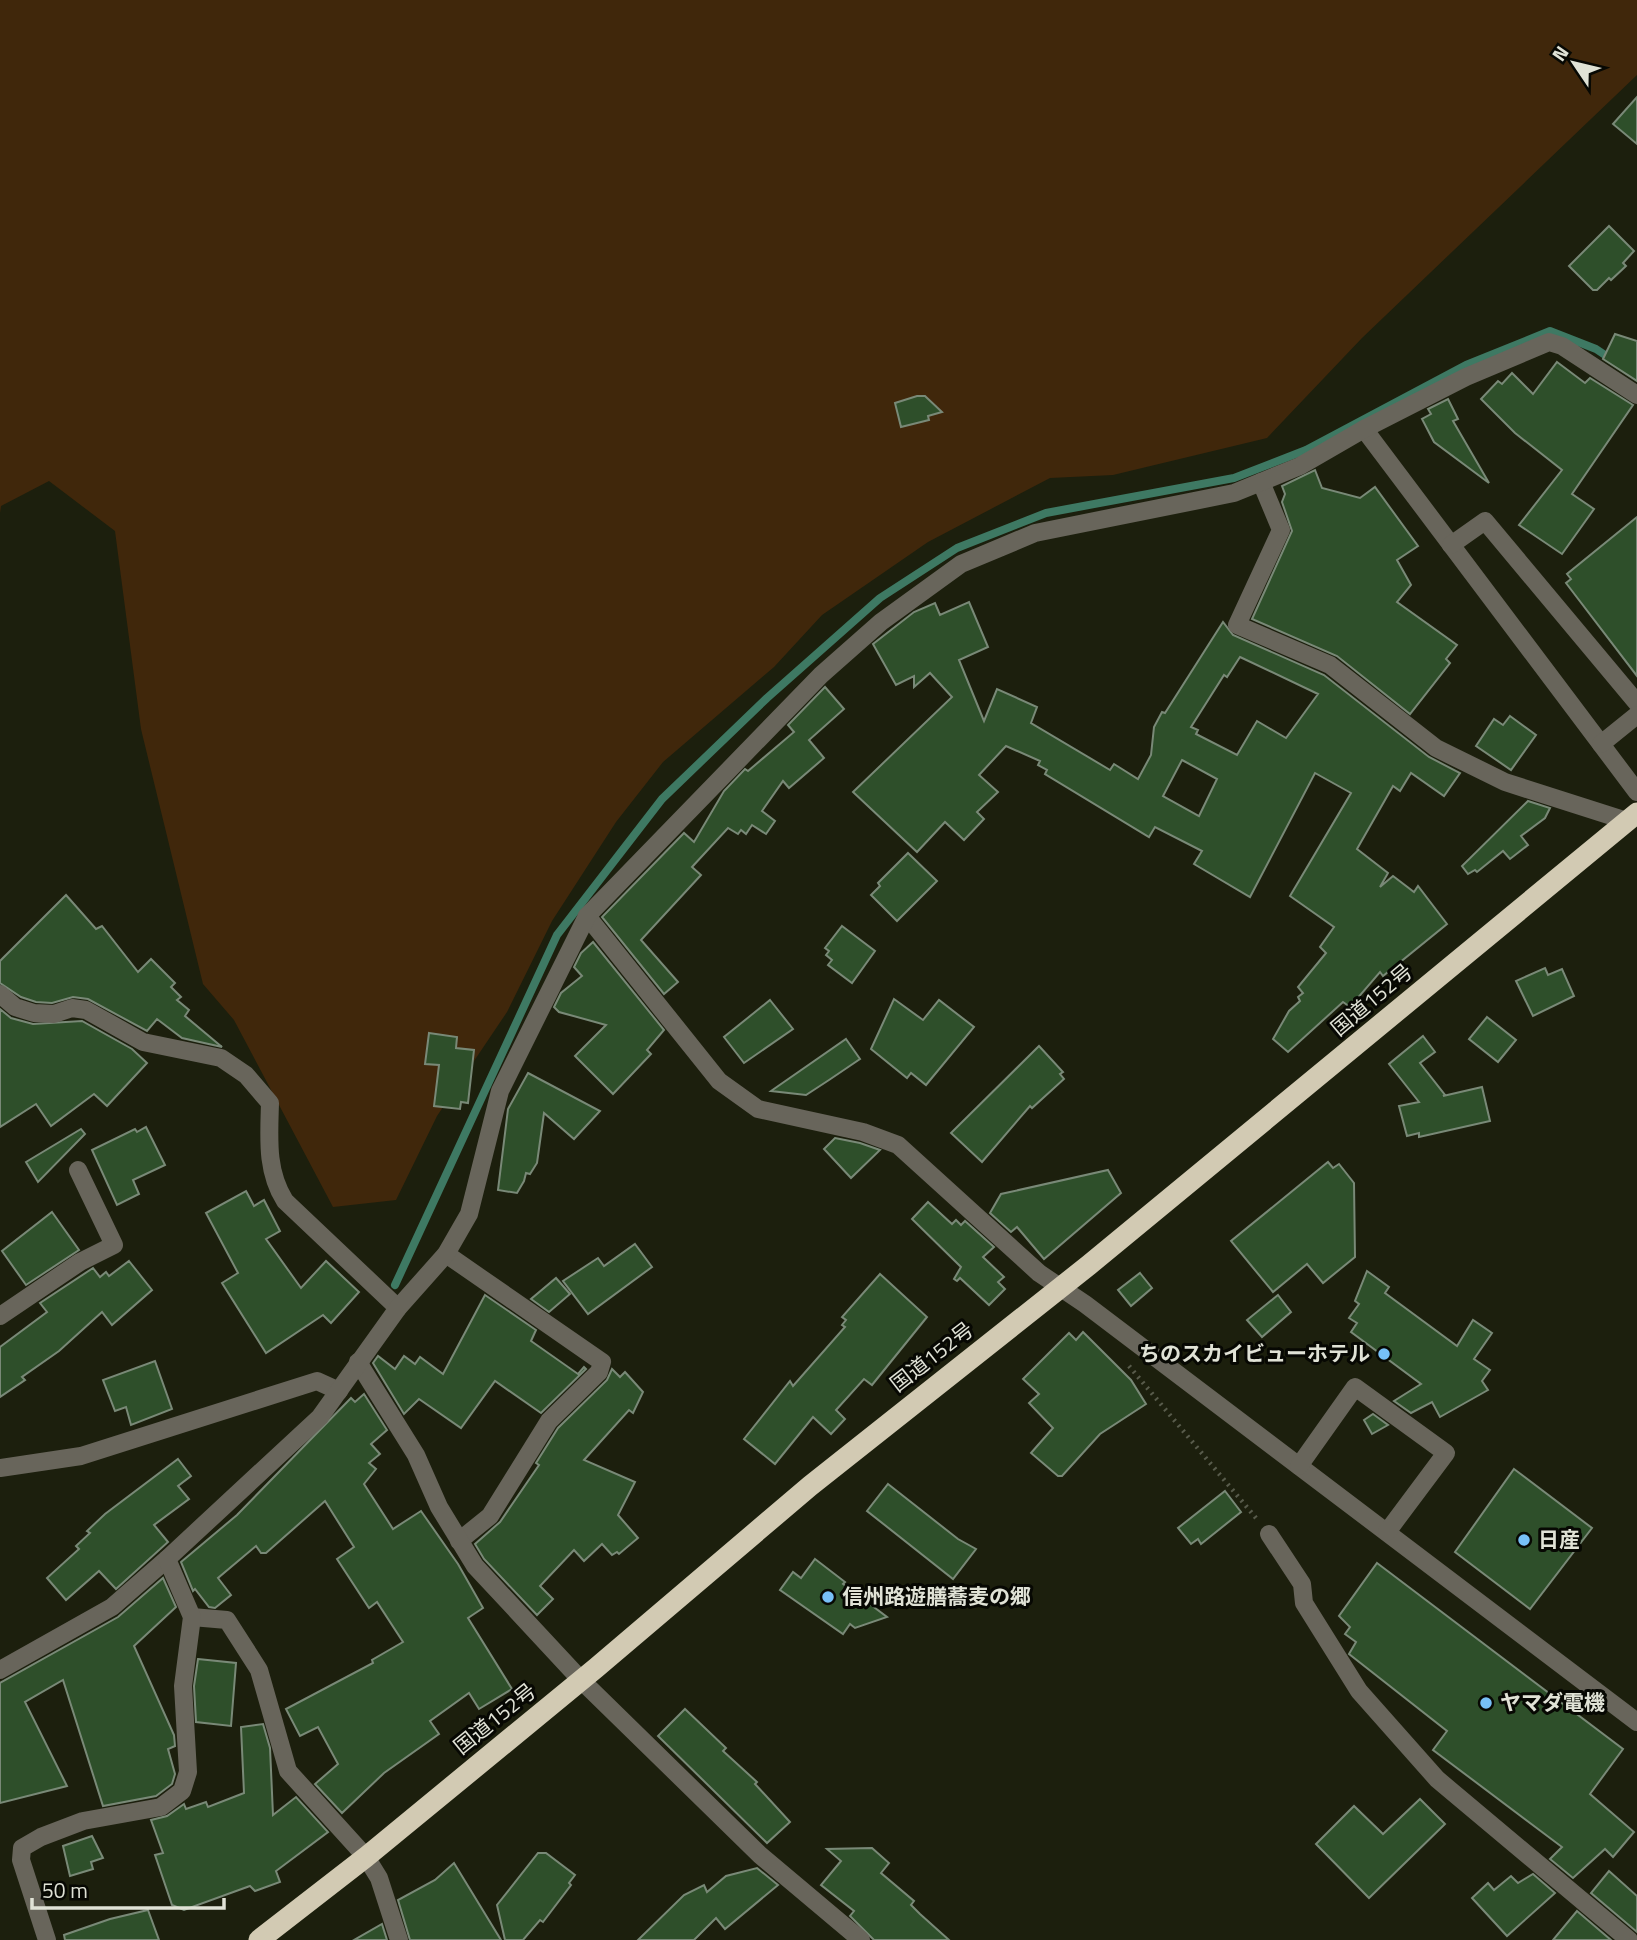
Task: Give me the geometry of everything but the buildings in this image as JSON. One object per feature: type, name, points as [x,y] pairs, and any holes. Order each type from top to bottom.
[{"type":"highway","name":"国道152号","points":[[258,1940],[366,1857],[810,1486],[1059,1288],[1632,817]]},
{"type":"street","points":[[0,1670],[112,1607],[320,1417],[398,1308],[446,1254],[469,1214],[500,1091],[587,916],[821,675],[881,622],[961,564],[1035,533],[1234,493],[1300,466],[1364,429],[1465,377],[1549,342],[1562,346],[1637,395]]},
{"type":"street","points":[[1364,429],[1637,792]]},
{"type":"street","points":[[1261,482],[1281,530],[1237,625],[1330,665],[1436,748],[1505,782],[1632,817]]},
{"type":"street","points":[[1451,545],[1485,521],[1637,703]]},
{"type":"street","points":[[1601,744],[1637,715]]},
{"type":"street","points":[[587,916],[719,1081],[758,1109],[863,1132],[898,1145],[1059,1288],[1086,1304],[1637,1722]]},
{"type":"street","points":[[0,994],[16,1007],[34,1013],[54,1013],[72,1008],[86,1010],[144,1042],[221,1058],[246,1075],[270,1103],[269,1153],[274,1183],[285,1201],[398,1308]]},
{"type":"street","points":[[0,1316],[80,1262],[114,1245],[78,1170]]},
{"type":"street","points":[[446,1254],[602,1362],[599,1372],[549,1422],[490,1516],[459,1541]]},
{"type":"street","points":[[358,1362],[416,1455],[439,1507],[475,1566],[581,1680],[760,1855],[861,1940]]},
{"type":"street","points":[[0,1468],[81,1456],[317,1381],[339,1391]]},
{"type":"street","points":[[1298,1466],[1355,1387],[1446,1453],[1387,1532]]},
{"type":"street","points":[[1269,1534],[1302,1584],[1304,1603],[1367,1701],[1437,1779],[1629,1940]]},
{"type":"street","points":[[47,1940],[21,1860],[22,1848],[41,1837],[83,1821],[161,1807],[182,1791],[188,1772],[183,1686],[192,1617],[167,1559]]},
{"type":"street","points":[[192,1617],[227,1620],[259,1670],[288,1771],[366,1857],[379,1878],[399,1940]]},
{"type":"path","points":[[1120,1355],[1269,1534]]},
{"type":"shaded area","points":[[0,0],[1637,0],[1637,75],[1362,338],[1267,438],[1113,475],[1050,478],[928,542],[822,615],[774,667],[663,762],[616,822],[552,921],[507,1012],[437,1116],[396,1200],[333,1207],[234,1020],[203,984],[141,729],[115,531],[49,481],[1,506],[0,513]]},
{"type":"waterway","points":[[395,1285],[557,935],[662,799],[767,698],[880,598],[957,548],[1046,513],[1234,478],[1306,450],[1466,365],[1550,331],[1596,349],[1614,361]]},
{"type":"place","name":"ちのスカイビューホテル","points":[[1384,1354]]},
{"type":"place","name":"日産","points":[[1524,1540]]},
{"type":"place","name":"信州路遊膳蕎麦の郷","points":[[828,1597]]},
{"type":"place","name":"ヤマダ電機","points":[[1486,1703]]}]
